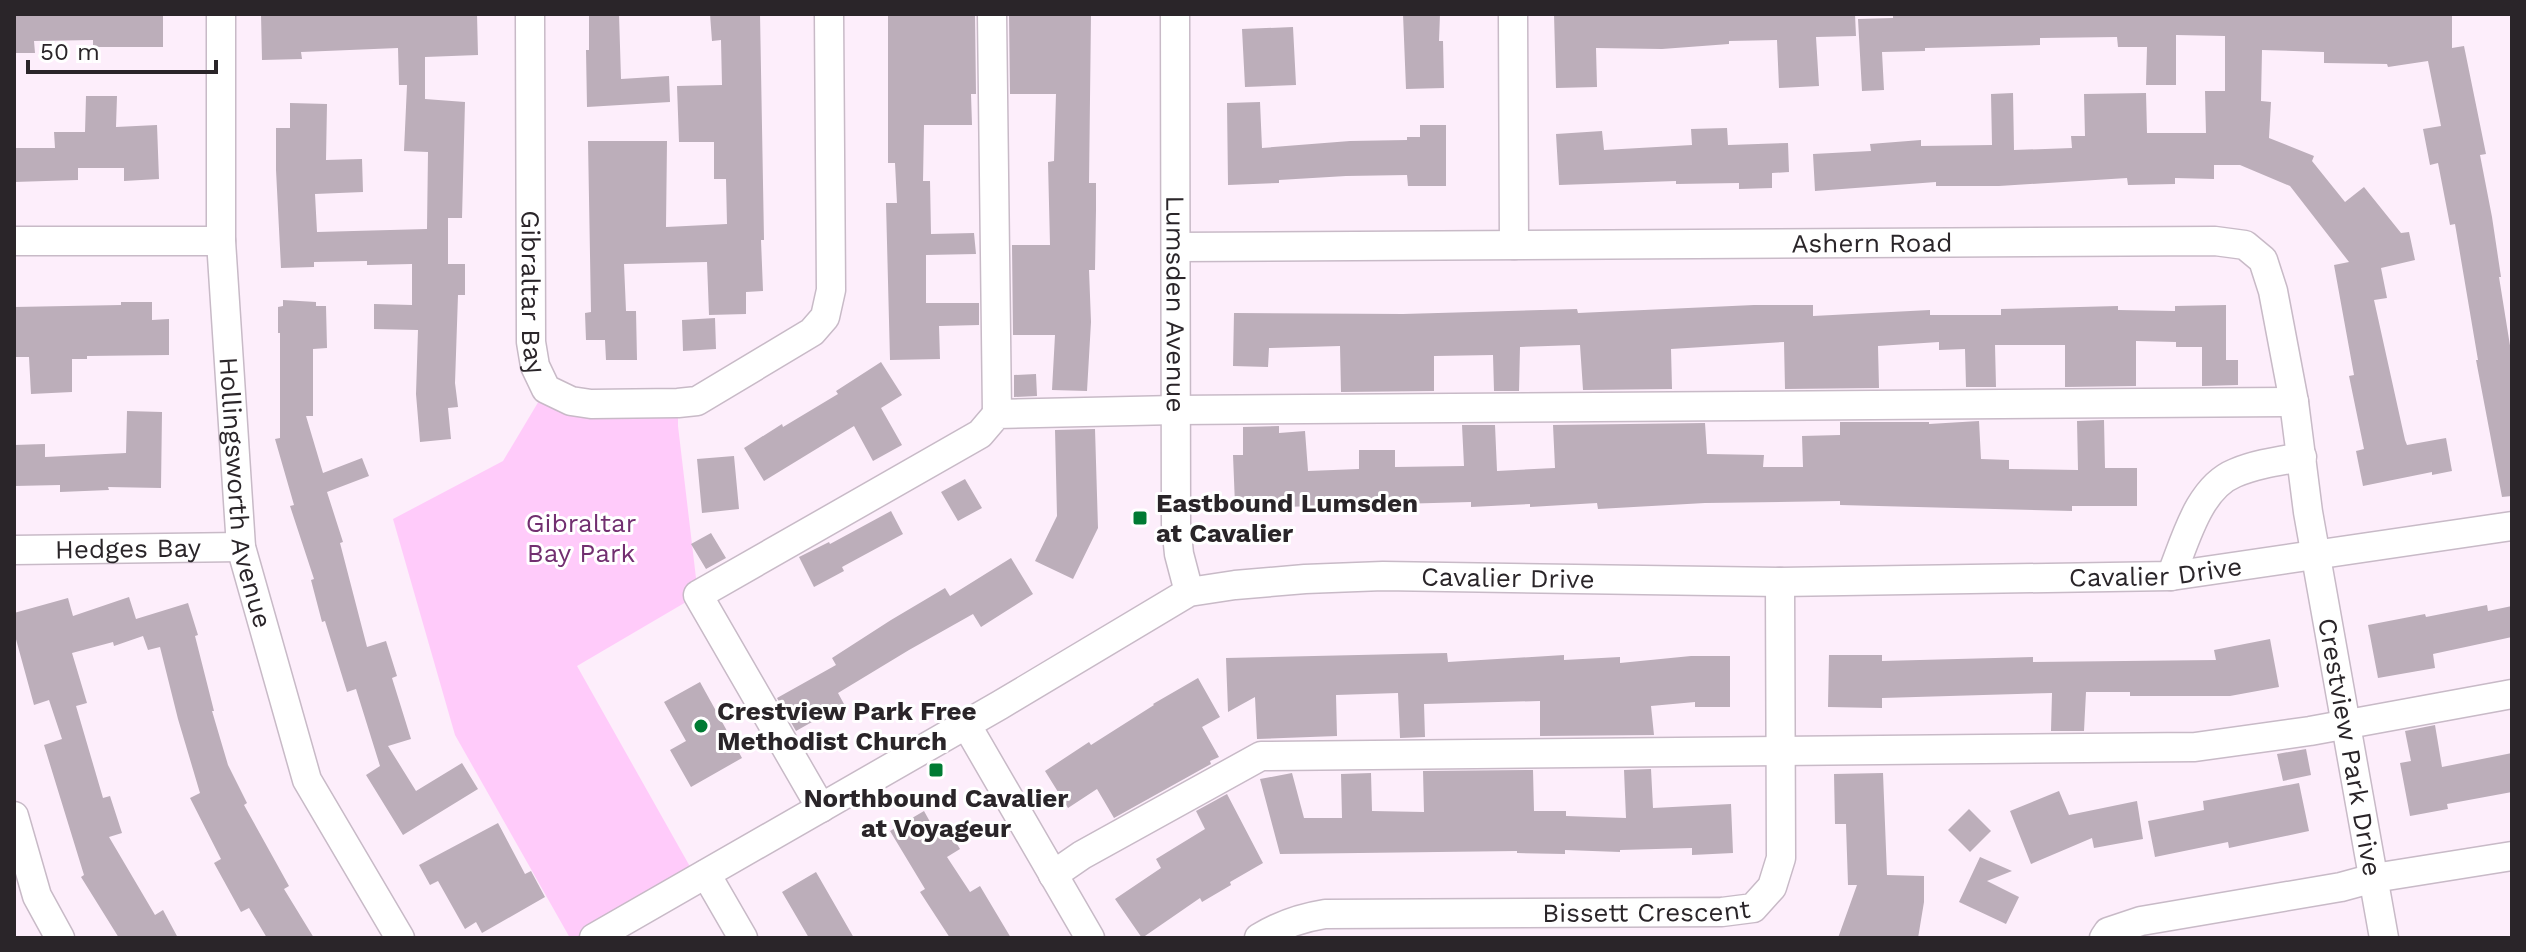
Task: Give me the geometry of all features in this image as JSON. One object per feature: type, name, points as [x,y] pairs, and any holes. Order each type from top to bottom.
[{"type":"street","name":"Hollingsworth Avenue","points":[[221,14],[221,241],[241,547],[307,780],[400,938]]},
{"type":"street","name":"Gibraltar Bay","points":[[530,14],[531,342],[535,366],[546,389],[571,401],[591,404],[697,401],[812,332],[825,317],[831,290],[829,14]]},
{"type":"street","points":[[821,808],[698,595],[980,434],[997,414],[992,14]]},
{"type":"street","name":"Lumsden Avenue","points":[[1175,14],[1176,524],[1179,554],[1189,592]]},
{"type":"street","points":[[1513,14],[1514,245]]},
{"type":"street","points":[[14,241],[221,241]]},
{"type":"street","name":"Ashern Road","points":[[1176,247],[2199,241],[2245,245],[2263,260],[2273,291],[2294,402],[2316,554]]},
{"type":"street","points":[[997,414],[2294,402]]},
{"type":"street","points":[[2171,576],[2197,514],[2210,493],[2232,474],[2260,464],[2302,457]]},
{"type":"street","name":"Cavalier Drive","points":[[594,938],[1189,592],[1305,579],[1383,576],[1780,582],[2171,576],[2512,526]]},
{"type":"street","name":"Hedges Bay","points":[[14,550],[241,547]]},
{"type":"street","name":"Crestview Park Drive","points":[[2316,554],[2384,938]]},
{"type":"street","name":"Bissett Crescent","points":[[1259,938],[1302,918],[1325,914],[1722,912],[1753,908],[1772,887],[1781,858],[1780,582]]},
{"type":"street","points":[[1053,875],[1082,855],[1261,756],[2195,747],[2263,739],[2512,694]]},
{"type":"street","points":[[966,724],[1090,938]]},
{"type":"street","points":[[14,816],[37,896],[60,938]]},
{"type":"street","points":[[2104,938],[2108,932],[2141,921],[2512,856]]},
{"type":"street","points":[[706,874],[743,938]]},
{"type":"green space","name":"Gibraltar Bay Park","points":[[546,389],[678,403],[698,595],[577,666],[697,879],[594,938],[570,938],[455,735],[393,519],[503,461]]},
{"type":"building","points":[[14,14],[163,14],[163,47],[93,47],[93,40],[34,41],[35,53],[14,53]]},
{"type":"building","points":[[261,14],[477,14],[478,55],[425,57],[425,99],[465,102],[462,218],[448,218],[448,264],[465,264],[465,295],[458,295],[455,383],[458,407],[448,408],[451,439],[420,442],[416,394],[418,330],[374,329],[374,304],[412,305],[412,264],[314,262],[314,267],[281,268],[276,128],[290,128],[290,103],[327,104],[326,160],[362,159],[363,192],[315,194],[317,232],[427,229],[428,152],[404,151],[407,85],[399,85],[398,48],[301,52],[302,59],[262,60]]},
{"type":"building","points":[[589,14],[619,14],[621,79],[669,76],[670,102],[587,107]]},
{"type":"building","points":[[710,14],[760,14],[763,291],[746,292],[746,314],[709,315],[707,262],[624,264],[626,311],[636,311],[637,360],[606,360],[605,340],[586,340],[585,313],[591,312],[588,141],[667,141],[666,227],[727,224],[726,179],[714,179],[714,142],[679,142],[677,86],[722,85],[721,40],[712,41]]},
{"type":"building","points":[[888,14],[975,14],[976,94],[971,94],[972,125],[924,125],[923,181],[930,181],[931,234],[974,233],[976,254],[926,255],[926,303],[979,303],[979,325],[939,326],[940,359],[890,360],[886,203],[897,203],[895,163],[888,163]]},
{"type":"building","points":[[1009,14],[1091,14],[1089,183],[1096,183],[1096,210],[1095,270],[1089,270],[1091,322],[1087,391],[1052,390],[1055,335],[1013,335],[1012,245],[1050,245],[1048,162],[1054,161],[1056,94],[1010,94]]},
{"type":"building","points":[[1403,14],[1440,14],[1439,41],[1443,41],[1444,88],[1406,89]]},
{"type":"building","points":[[1554,14],[1855,14],[1856,36],[1816,37],[1819,86],[1779,88],[1777,40],[1729,41],[1729,44],[1662,49],[1596,48],[1597,87],[1556,88]]},
{"type":"building","points":[[1893,14],[2452,14],[2452,48],[2464,46],[2486,154],[2480,155],[2512,358],[2512,496],[2502,497],[2455,224],[2450,225],[2438,163],[2430,165],[2423,129],[2441,126],[2428,61],[2388,67],[2387,64],[2324,63],[2324,52],[2262,50],[2261,101],[2271,102],[2269,138],[2314,156],[2312,161],[2345,202],[2364,187],[2401,233],[2409,232],[2415,260],[2381,268],[2387,298],[2374,300],[2407,445],[2446,438],[2452,471],[2363,486],[2356,451],[2364,449],[2349,376],[2354,375],[2334,265],[2349,262],[2290,186],[2240,165],[2214,165],[2214,179],[2175,178],[2175,184],[2128,185],[2127,178],[1999,186],[1936,186],[1936,182],[1815,191],[1813,154],[1871,151],[1870,144],[1921,140],[1921,146],[1992,145],[1991,94],[2013,93],[2014,150],[2072,148],[2071,136],[2085,136],[2084,94],[2146,93],[2147,133],[2206,133],[2205,91],[2225,91],[2225,36],[2176,35],[2176,85],[2146,85],[2147,47],[2118,47],[2117,37],[2040,38],[2040,45],[1882,52],[1884,90],[1862,91],[1858,19],[1893,18]]},
{"type":"building","points":[[1293,27],[1296,85],[1245,87],[1242,29]]},
{"type":"building","points":[[86,96],[117,96],[116,127],[157,125],[159,179],[124,181],[124,168],[78,168],[78,180],[14,182],[14,148],[55,148],[54,132],[85,132]]},
{"type":"building","points":[[1260,102],[1262,148],[1407,140],[1407,137],[1420,137],[1420,125],[1446,125],[1446,186],[1408,186],[1407,175],[1346,176],[1228,185],[1227,103]]},
{"type":"building","points":[[1727,128],[1728,145],[1788,143],[1789,172],[1772,173],[1772,188],[1739,189],[1739,183],[1676,184],[1676,181],[1559,185],[1556,134],[1602,131],[1604,150],[1692,145],[1691,129]]},
{"type":"building","points":[[283,300],[316,302],[316,306],[326,306],[327,348],[313,349],[313,416],[306,416],[323,473],[362,458],[369,476],[327,492],[343,542],[340,543],[367,647],[386,641],[397,676],[392,678],[411,739],[388,746],[416,791],[462,763],[478,789],[403,835],[366,775],[380,766],[356,689],[347,692],[325,621],[322,622],[311,580],[314,579],[290,506],[294,505],[275,439],[280,438],[278,307],[283,306]]},
{"type":"building","points":[[121,302],[152,302],[152,320],[169,319],[169,355],[72,359],[72,392],[31,394],[29,357],[14,357],[14,307],[121,305]]},
{"type":"building","points":[[1813,305],[1813,316],[1930,310],[1930,315],[2001,315],[2001,309],[2118,306],[2118,310],[2175,311],[2175,306],[2226,305],[2226,360],[2238,360],[2238,385],[2202,386],[2202,347],[2176,347],[2176,342],[2136,341],[2136,386],[2065,387],[2065,345],[1995,345],[1996,387],[1966,387],[1965,349],[1939,350],[1939,342],[1878,346],[1879,388],[1785,389],[1784,342],[1671,349],[1672,389],[1583,390],[1580,345],[1520,347],[1519,391],[1494,391],[1493,355],[1434,356],[1434,391],[1341,392],[1340,346],[1269,348],[1268,367],[1233,366],[1234,313],[1403,314],[1577,309],[1578,313]]},
{"type":"building","points":[[715,318],[716,349],[683,351],[682,320]]},
{"type":"building","points":[[881,362],[902,395],[881,408],[902,445],[873,461],[854,426],[764,481],[744,448],[838,394],[836,391]]},
{"type":"building","points":[[1036,374],[1037,396],[1014,397],[1014,375]]},
{"type":"building","points":[[127,411],[162,412],[161,488],[108,487],[109,490],[60,492],[60,485],[14,486],[14,445],[45,444],[45,457],[126,453]]},
{"type":"building","points":[[2104,420],[2105,468],[2137,468],[2137,506],[2072,506],[2072,511],[1840,505],[1840,501],[1705,503],[1598,509],[1597,503],[1530,507],[1530,504],[1471,507],[1471,502],[1345,508],[1345,505],[1235,505],[1233,455],[1243,455],[1243,427],[1279,426],[1279,433],[1305,431],[1308,471],[1359,469],[1359,450],[1395,450],[1395,467],[1464,466],[1462,425],[1495,425],[1497,471],[1555,468],[1553,425],[1705,423],[1707,454],[1764,455],[1763,467],[1803,467],[1802,436],[1840,435],[1840,422],[1929,424],[1979,421],[1981,459],[2009,460],[2009,469],[2078,470],[2077,421]]},
{"type":"building","points":[[1095,429],[1098,528],[1073,579],[1035,561],[1057,516],[1055,430]]},
{"type":"building","points":[[734,456],[739,509],[702,513],[697,459]]},
{"type":"building","points":[[965,479],[982,508],[958,521],[941,492]]},
{"type":"building","points":[[891,511],[903,534],[842,567],[844,571],[814,587],[799,557]]},
{"type":"building","points":[[711,533],[726,558],[706,569],[691,544]]},
{"type":"building","points":[[1011,558],[1033,594],[981,627],[973,614],[909,650],[838,693],[844,704],[796,731],[777,698],[836,665],[832,658],[891,620],[945,588],[950,596]]},
{"type":"building","points":[[129,597],[136,619],[188,603],[198,635],[195,636],[212,711],[228,765],[247,803],[244,805],[289,886],[284,889],[314,938],[267,938],[249,908],[241,912],[214,863],[221,859],[190,798],[200,793],[160,647],[148,650],[143,636],[114,646],[113,642],[72,653],[87,703],[76,706],[103,798],[110,796],[122,833],[109,837],[155,915],[163,910],[178,938],[119,938],[81,877],[84,875],[44,745],[62,739],[49,700],[34,705],[14,632],[14,613],[68,598],[73,616]]},
{"type":"building","points":[[2487,605],[2488,611],[2512,606],[2512,637],[2433,654],[2435,668],[2378,678],[2368,625]]},
{"type":"building","points":[[2270,639],[2279,687],[2230,696],[2130,696],[2130,692],[2086,692],[2084,731],[2051,731],[2052,693],[1882,698],[1882,708],[1828,707],[1829,655],[1882,655],[1882,661],[2033,657],[2033,662],[2216,660],[2214,650]]},
{"type":"building","points":[[1447,653],[1448,662],[1564,655],[1564,660],[1620,657],[1620,663],[1691,656],[1730,656],[1730,707],[1695,707],[1695,702],[1651,706],[1654,735],[1540,736],[1540,701],[1424,704],[1425,737],[1400,738],[1398,693],[1336,695],[1337,736],[1257,739],[1255,697],[1228,712],[1226,658]]},
{"type":"building","points":[[1198,678],[1220,717],[1202,727],[1219,757],[1114,818],[1097,789],[1068,808],[1045,771]]},
{"type":"building","name":"Crestview Park Free Methodist Church","points":[[700,682],[742,758],[691,787],[670,750],[686,741],[664,702]]},
{"type":"building","points":[[2435,725],[2442,767],[2512,753],[2512,792],[2447,804],[2448,809],[2410,816],[2400,763],[2411,761],[2405,731]]},
{"type":"building","points":[[2306,749],[2311,775],[2283,781],[2277,754]]},
{"type":"building","points":[[1651,769],[1653,808],[1731,804],[1733,853],[1692,855],[1692,848],[1620,852],[1565,850],[1565,854],[1517,851],[1280,854],[1260,779],[1292,773],[1304,818],[1342,818],[1341,774],[1371,773],[1372,811],[1424,812],[1423,771],[1533,770],[1534,811],[1566,811],[1566,816],[1626,818],[1624,770]]},
{"type":"building","points":[[1883,773],[1887,875],[1924,876],[1924,902],[1918,938],[1838,938],[1857,885],[1848,885],[1846,824],[1835,824],[1834,774]]},
{"type":"building","points":[[2299,783],[2309,831],[2229,848],[2228,842],[2155,857],[2148,821],[2204,810],[2203,801]]},
{"type":"building","points":[[2059,791],[2069,815],[2137,801],[2143,839],[2094,848],[2092,838],[2031,864],[2010,811]]},
{"type":"building","points":[[1227,794],[1263,863],[1202,902],[1200,898],[1142,938],[1115,899],[1161,868],[1156,859],[1205,829],[1196,811]]},
{"type":"building","points":[[1969,809],[1991,831],[1970,852],[1948,830]]},
{"type":"building","points":[[924,811],[934,829],[944,823],[960,849],[947,857],[970,892],[980,886],[1011,938],[950,938],[920,892],[925,889],[890,831]]},
{"type":"building","points":[[498,823],[525,874],[531,871],[545,897],[482,933],[476,922],[465,929],[438,881],[430,885],[419,865]]},
{"type":"building","points":[[1980,857],[2012,871],[1987,881],[2019,897],[2006,924],[1959,902]]},
{"type":"building","points":[[816,872],[854,938],[809,938],[782,892]]},
{"type":"place","name":"Eastbound Lumsden at Cavalier","points":[[1140,518]]},
{"type":"place","name":"Crestview Park Free Methodist Church","points":[[701,726]]},
{"type":"place","name":"Northbound Cavalier at Voyageur","points":[[936,770]]}]
